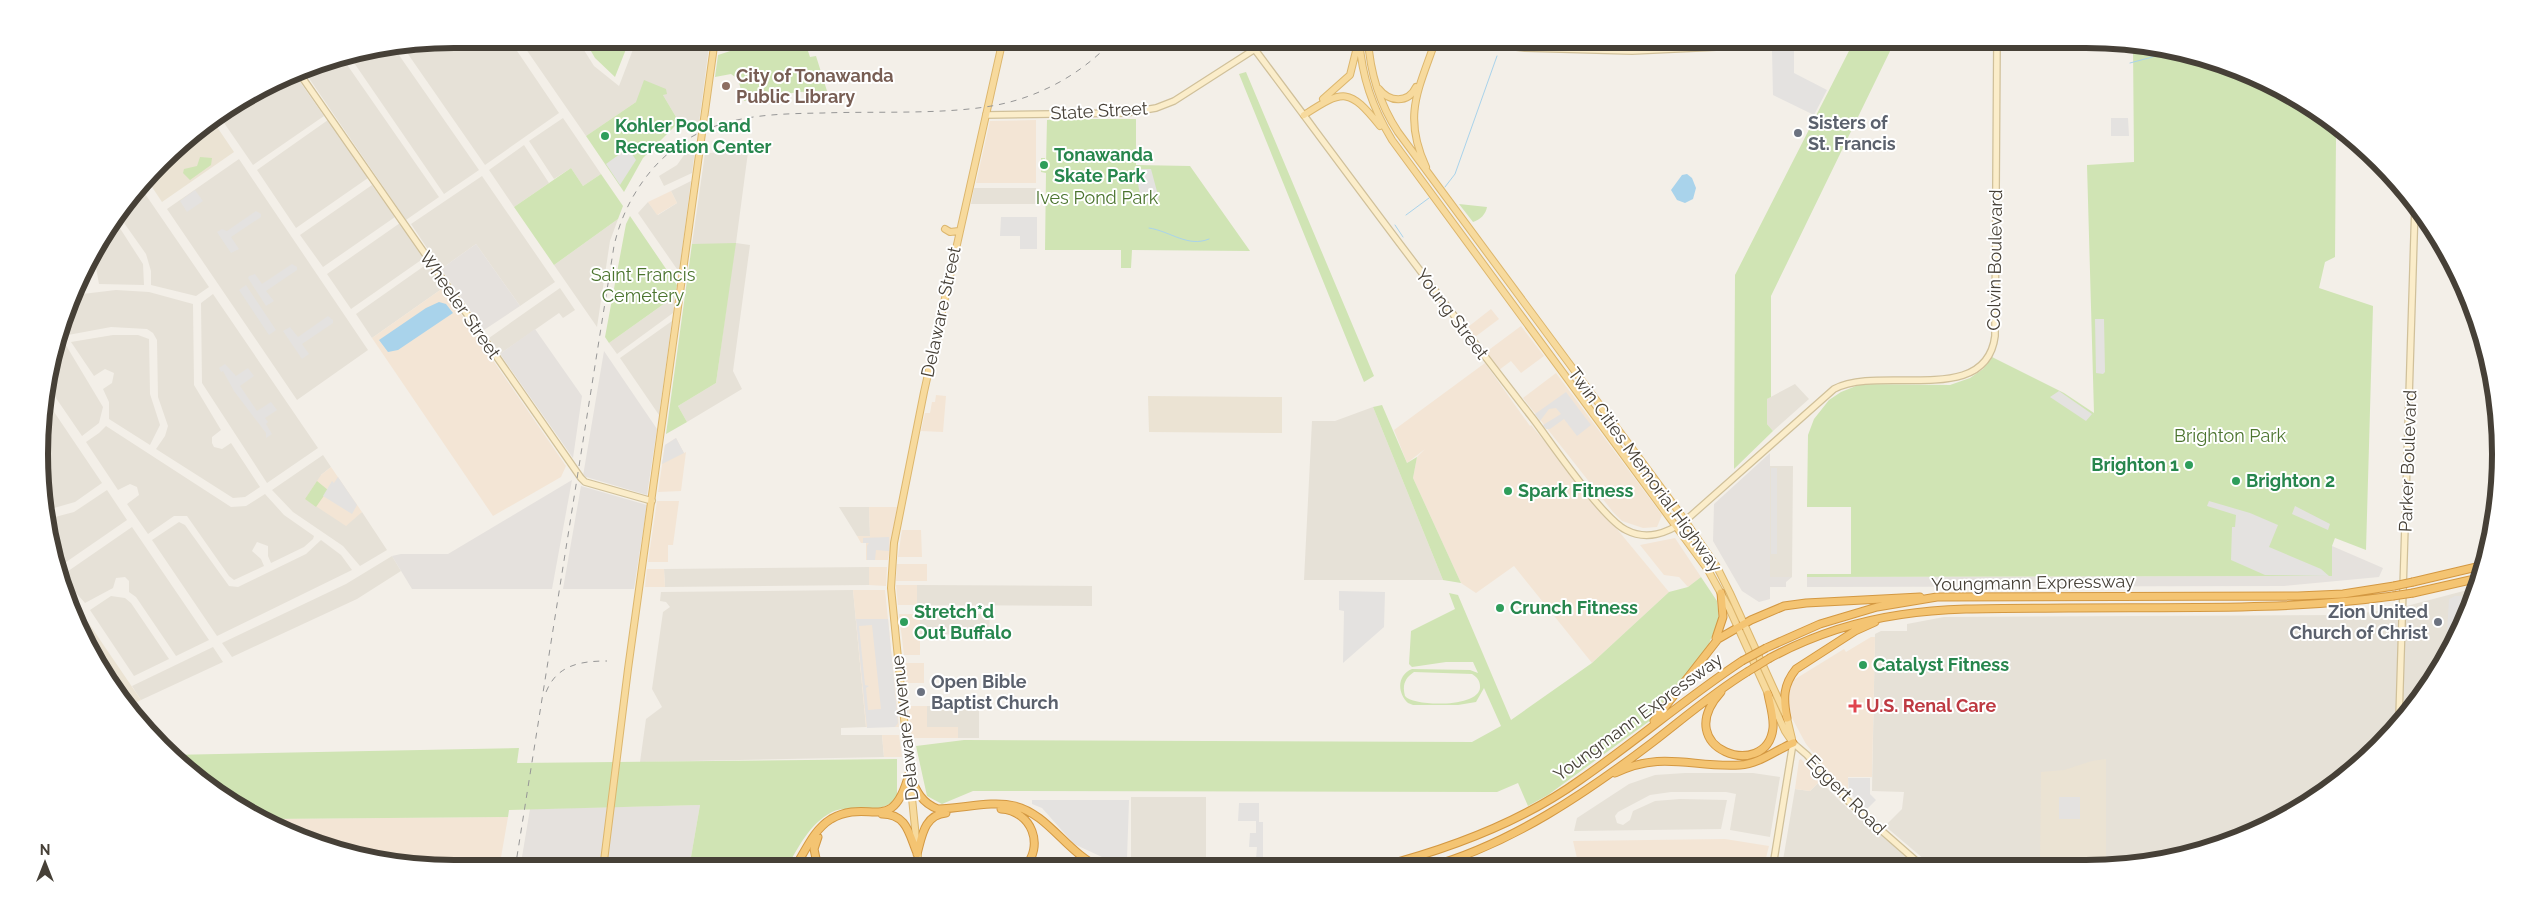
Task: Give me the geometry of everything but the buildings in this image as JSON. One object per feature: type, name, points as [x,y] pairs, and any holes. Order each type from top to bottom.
[{"type":"highway","name":"Youngmann Expressway","points":[[1408,860],[1465,841],[1506,823],[1579,782],[1641,734],[1742,661],[1766,648],[1820,624],[1877,607],[1937,597],[2298,596],[2342,594],[2394,586],[2475,567]]},
{"type":"highway","name":"Youngmann Expressway","points":[[1449,860],[1472,852],[1572,800],[1730,683],[1770,658],[1821,634],[1856,622],[1894,614],[1947,609],[2304,606],[2413,593],[2472,580]]},
{"type":"highway","points":[[1711,647],[1722,624],[1724,615],[1721,593]]},
{"type":"highway","points":[[1641,734],[1668,705],[1722,635],[1741,625],[1784,606],[1806,603],[1937,597]]},
{"type":"highway","points":[[1787,718],[1784,700],[1785,688],[1789,678],[1796,670],[1855,631],[1894,614]]},
{"type":"highway","points":[[1730,683],[1710,705],[1705,719],[1708,734],[1713,743],[1723,752],[1732,756],[1751,754],[1761,749],[1769,740],[1773,726],[1768,694]]},
{"type":"highway","points":[[1599,780],[1636,764],[1651,761],[1746,764],[1761,760],[1793,743]]},
{"type":"highway","points":[[910,774],[917,792],[929,806],[938,810],[999,805],[1014,806],[1026,810],[1086,860]]},
{"type":"highway","points":[[799,860],[818,830],[830,820],[847,814],[889,809],[896,806],[902,798],[910,774]]},
{"type":"highway","points":[[917,854],[925,826],[932,817],[949,812],[991,808],[1006,809],[1018,813],[1027,821],[1033,832],[1034,852],[1029,860]]},
{"type":"highway","points":[[816,860],[814,849],[821,832],[828,825],[848,817],[881,814],[899,817],[906,825],[917,854]]},
{"type":"main road","points":[[604,860],[714,48]]},
{"type":"main road","name":"Delaware Street","points":[[891,588],[894,543],[959,231],[1001,48]]},
{"type":"main road","points":[[1304,115],[1350,75],[1357,48]]},
{"type":"main road","name":"Twin Cities Memorial Highway","points":[[1360,48],[1361,66],[1368,92],[1376,112],[1392,140],[1677,526],[1741,625],[1787,718],[1793,743]]},
{"type":"main road","name":"Twin Cities Memorial Highway","points":[[1369,48],[1375,82],[1384,111],[1432,180],[1685,520],[1717,567],[1768,694],[1785,731],[1793,743]]},
{"type":"main road","points":[[1375,82],[1383,94],[1390,98],[1401,100],[1410,96],[1416,89],[1432,48]]},
{"type":"main road","points":[[1432,48],[1417,96],[1413,118],[1417,147],[1432,180]]},
{"type":"main road","points":[[1304,115],[1328,99],[1343,96],[1350,97],[1359,102],[1392,140]]},
{"type":"main road","points":[[945,228],[950,232],[959,231]]},
{"type":"main road","name":"Delaware Avenue","points":[[891,588],[918,860]]},
{"type":"street","points":[[1525,48],[1613,50],[1673,48]]},
{"type":"street","name":"Colvin Boulevard","points":[[1685,520],[1834,389],[1847,383],[1868,379],[1957,378],[1973,372],[1987,359],[1995,336],[1997,48]]},
{"type":"street","name":"State Street","points":[[986,115],[1126,114],[1156,108],[1174,101],[1255,49]]},
{"type":"street","name":"Young Street","points":[[1255,49],[1484,357],[1615,522],[1626,530],[1647,536],[1662,534],[1685,520]]},
{"type":"street","name":"Wheeler Street","points":[[302,77],[581,478],[585,482],[652,501]]},
{"type":"street","name":"Parker Boulevard","points":[[2399,711],[2415,217]]},
{"type":"street","points":[[1774,860],[1793,743]]},
{"type":"street","name":"Eggert Road","points":[[1793,743],[1807,755],[1848,802],[1915,860]]},
{"type":"shaded area","points":[[427,48],[515,48],[559,113],[485,165],[405,50]]},
{"type":"shaded area","points":[[525,48],[583,48],[594,66],[619,86],[634,48],[709,48],[699,123],[679,122],[663,95],[636,102],[586,136]]},
{"type":"shaded area","points":[[1794,49],[1794,73],[1827,90],[1814,115],[1773,95],[1772,50]]},
{"type":"shaded area","points":[[397,52],[479,170],[444,194],[352,60]]},
{"type":"shaded area","points":[[345,62],[439,197],[406,220],[307,75]]},
{"type":"shaded area","points":[[297,78],[324,116],[253,165],[222,120],[274,89]]},
{"type":"shaded area","points":[[563,118],[601,174],[583,186],[571,168],[554,179],[529,141]]},
{"type":"shaded area","points":[[2111,118],[2128,118],[2129,136],[2111,136]]},
{"type":"shaded area","points":[[328,120],[368,178],[296,228],[257,170]]},
{"type":"shaded area","points":[[1036,120],[1036,183],[976,183],[990,121]]},
{"type":"shaded area","points":[[216,125],[234,152],[162,202],[150,184],[186,148]]},
{"type":"shaded area","points":[[524,145],[549,183],[514,207],[489,170]]},
{"type":"shaded area","points":[[628,148],[636,160],[620,185],[606,164]]},
{"type":"shaded area","points":[[695,149],[692,173],[664,186],[659,176],[677,165],[687,151]]},
{"type":"shaded area","points":[[748,152],[736,243],[750,245],[733,371],[742,389],[687,422],[678,406],[716,383],[735,244],[692,244],[705,153]]},
{"type":"shaded area","points":[[239,159],[368,350],[297,400],[167,209]]},
{"type":"shaded area","points":[[1151,169],[1159,199],[1142,204],[1137,171]]},
{"type":"shaded area","points":[[482,176],[555,282],[520,306],[476,244],[441,269],[411,224]]},
{"type":"shaded area","points":[[691,181],[679,272],[638,213],[648,202],[658,215],[677,203],[671,191]]},
{"type":"shaded area","points":[[372,185],[395,217],[323,267],[300,235]]},
{"type":"shaded area","points":[[974,188],[1036,188],[1036,204],[971,204]]},
{"type":"shaded area","points":[[195,190],[203,201],[187,212],[180,201]]},
{"type":"shaded area","points":[[671,191],[677,203],[657,215],[648,202]]},
{"type":"shaded area","points":[[144,192],[209,287],[196,296],[151,285],[151,271],[146,254],[122,220]]},
{"type":"shaded area","points":[[256,211],[261,214],[261,217],[231,237],[239,249],[231,253],[217,232],[222,229],[227,231]]},
{"type":"shaded area","points":[[1001,217],[1037,217],[1037,249],[1020,249],[1020,236],[1000,236]]},
{"type":"shaded area","points":[[618,219],[610,241],[597,327],[554,265]]},
{"type":"shaded area","points":[[400,223],[424,258],[351,309],[327,274]]},
{"type":"shaded area","points":[[118,225],[143,264],[144,285],[99,284],[95,263]]},
{"type":"shaded area","points":[[476,244],[520,306],[484,330],[441,269]]},
{"type":"shaded area","points":[[292,264],[297,267],[297,270],[266,291],[274,301],[266,306],[248,278],[249,276],[255,274],[262,284]]},
{"type":"shaded area","points":[[427,264],[443,288],[372,338],[356,314]]},
{"type":"shaded area","points":[[246,285],[276,330],[269,335],[239,290]]},
{"type":"shaded area","points":[[443,288],[566,466],[561,477],[493,516],[372,338]]},
{"type":"shaded area","points":[[560,288],[575,310],[563,318],[559,313],[500,354],[489,338]]},
{"type":"shaded area","points":[[116,290],[149,292],[193,304],[194,385],[221,430],[212,437],[212,443],[214,447],[222,449],[231,443],[260,487],[245,497],[233,498],[156,449],[165,436],[168,426],[158,397],[157,340],[153,333],[147,329],[111,327],[68,335],[67,329],[80,294]]},
{"type":"shaded area","points":[[213,294],[318,448],[267,483],[202,383],[201,303]]},
{"type":"shaded area","points":[[675,296],[673,313],[617,354],[609,343]]},
{"type":"shaded area","points":[[1491,309],[1499,319],[1475,337],[1468,327]]},
{"type":"shaded area","points":[[328,316],[333,320],[333,323],[302,344],[309,354],[302,359],[283,331],[290,327],[298,337]]},
{"type":"shaded area","points":[[2095,319],[2104,319],[2105,372],[2103,374],[2096,373]]},
{"type":"shaded area","points":[[672,321],[659,415],[620,358]]},
{"type":"shaded area","points":[[1521,326],[1544,356],[1521,373],[1511,361],[1499,370],[1486,352]]},
{"type":"shaded area","points":[[535,329],[582,396],[573,458],[500,354]]},
{"type":"shaded area","points":[[113,335],[138,335],[149,339],[150,394],[160,425],[150,445],[109,419],[109,402],[103,389],[112,383],[114,373],[105,369],[94,376],[71,342]]},
{"type":"shaded area","points":[[63,341],[103,407],[99,423],[82,436],[52,393]]},
{"type":"shaded area","points":[[604,351],[657,429],[647,495],[583,476]]},
{"type":"shaded area","points":[[1485,363],[1530,426],[1669,592],[1592,663],[1514,566],[1476,593],[1461,583],[1413,478],[1417,457],[1425,449],[1407,463],[1394,430]]},
{"type":"shaded area","points":[[225,364],[236,376],[248,368],[254,376],[240,386],[257,411],[271,402],[277,410],[265,418],[272,434],[266,438],[266,433],[234,391],[223,371],[221,372],[219,368]]},
{"type":"shaded area","points":[[1556,373],[1662,515],[1657,527],[1643,528],[1622,521],[1523,398]]},
{"type":"shaded area","points":[[1795,384],[1809,399],[1773,431],[1767,424],[1767,399]]},
{"type":"shaded area","points":[[2059,391],[2092,414],[2086,421],[2050,397]]},
{"type":"shaded area","points":[[1566,392],[1591,425],[1577,436],[1564,419],[1550,429],[1546,429],[1543,425],[1561,414],[1556,408],[1549,409],[1540,421],[1535,414]]},
{"type":"shaded area","points":[[936,395],[946,396],[943,432],[921,431],[925,413],[930,413],[932,402],[935,402]]},
{"type":"shaded area","points":[[1148,396],[1282,397],[1282,433],[1149,432]]},
{"type":"shaded area","points":[[50,406],[102,483],[75,502],[54,508],[48,481],[48,427]]},
{"type":"shaded area","points":[[1373,407],[1443,580],[1304,580],[1312,421],[1335,421]]},
{"type":"shaded area","points":[[106,426],[231,507],[246,506],[265,494],[284,515],[314,536],[313,539],[304,547],[271,563],[268,556],[268,546],[257,542],[252,551],[261,559],[264,566],[234,580],[229,576],[187,516],[174,516],[148,534],[127,504],[139,495],[137,487],[130,484],[118,490],[86,442]]},
{"type":"shaded area","points":[[676,438],[684,453],[686,452],[681,491],[658,492],[665,445]]},
{"type":"shaded area","points":[[676,438],[684,453],[662,464],[665,445]]},
{"type":"shaded area","points":[[1770,453],[1770,577],[1792,577],[1786,582],[1786,587],[1770,587],[1770,599],[1759,602],[1742,591],[1713,541],[1714,504]]},
{"type":"shaded area","points":[[323,455],[331,467],[321,475],[349,520],[362,512],[387,550],[360,566],[343,546],[293,512],[272,490]]},
{"type":"shaded area","points":[[1770,466],[1793,466],[1792,577],[1770,577]]},
{"type":"shaded area","points":[[331,467],[362,512],[346,526],[305,499],[321,475]]},
{"type":"shaded area","points":[[1771,468],[1777,468],[1777,554],[1771,554]]},
{"type":"shaded area","points":[[338,477],[357,505],[352,514],[323,496],[332,481],[334,483]]},
{"type":"shaded area","points":[[572,480],[552,589],[412,589],[392,556],[401,554],[448,554]]},
{"type":"shaded area","points":[[581,486],[647,505],[634,589],[563,589]]},
{"type":"shaded area","points":[[107,490],[127,520],[63,564],[55,533],[55,517],[74,512]]},
{"type":"shaded area","points":[[657,501],[679,501],[673,545],[668,545],[668,562],[648,562]]},
{"type":"shaded area","points":[[2209,501],[2250,513],[2278,525],[2269,547],[2321,569],[2329,576],[2265,575],[2231,560],[2232,527],[2235,527],[2236,515],[2207,506]]},
{"type":"shaded area","points":[[2295,506],[2330,524],[2328,530],[2292,514]]},
{"type":"shaded area","points":[[839,507],[869,507],[870,536],[857,536]]},
{"type":"shaded area","points":[[869,507],[897,507],[888,560],[866,560],[866,543],[861,543],[857,536],[870,536]]},
{"type":"shaded area","points":[[179,522],[185,525],[229,586],[238,587],[306,554],[321,540],[341,555],[352,570],[217,636],[152,540]]},
{"type":"shaded area","points":[[132,527],[209,640],[176,656],[136,597],[129,592],[129,581],[125,577],[116,578],[113,588],[85,603],[69,585],[65,573]]},
{"type":"shaded area","points":[[902,530],[921,530],[922,557],[898,557]]},
{"type":"shaded area","points":[[889,537],[889,551],[876,550],[875,560],[867,560],[867,546],[869,543],[863,543],[863,538]]},
{"type":"shaded area","points":[[1675,538],[1701,577],[1688,587],[1679,577],[1664,575],[1640,545]]},
{"type":"shaded area","points":[[2332,546],[2383,568],[2379,577],[2284,586],[1807,587],[1807,577],[2331,576]]},
{"type":"shaded area","points":[[392,556],[401,571],[357,599],[232,657],[222,643],[346,584]]},
{"type":"shaded area","points":[[897,564],[927,564],[927,581],[896,581]]},
{"type":"shaded area","points":[[869,567],[869,585],[665,587],[664,569]]},
{"type":"shaded area","points":[[869,567],[887,567],[886,586],[869,585]]},
{"type":"shaded area","points":[[647,569],[664,569],[665,587],[645,587]]},
{"type":"shaded area","points":[[896,585],[917,585],[917,605],[898,605]]},
{"type":"shaded area","points":[[917,585],[1092,586],[1092,606],[917,605]]},
{"type":"shaded area","points":[[853,590],[866,727],[841,728],[841,735],[882,735],[884,757],[640,762],[646,719],[662,707],[652,689],[663,612],[670,607],[666,602],[660,601],[661,592]]},
{"type":"shaded area","points":[[853,590],[885,590],[899,727],[866,727]]},
{"type":"shaded area","points":[[2468,590],[2450,634],[2437,657],[2423,680],[2391,722],[2353,760],[2311,792],[2265,819],[2241,830],[2190,847],[2164,853],[2112,860],[1925,860],[1885,826],[1902,809],[1904,792],[1872,791],[1875,634],[1881,631],[1907,631],[1907,624],[1944,617],[2349,615],[2399,608]]},
{"type":"shaded area","points":[[1339,591],[1385,592],[1384,627],[1343,663],[1344,611],[1339,610]]},
{"type":"shaded area","points":[[111,596],[125,598],[131,603],[169,659],[134,676],[90,610]]},
{"type":"shaded area","points":[[2455,596],[2466,596],[2451,631],[2447,631],[2449,599]]},
{"type":"shaded area","points":[[77,607],[79,609],[141,700],[134,704],[116,680],[89,634]]},
{"type":"shaded area","points":[[899,614],[920,614],[920,655],[904,655]]},
{"type":"shaded area","points":[[920,614],[990,614],[989,635],[920,634]]},
{"type":"shaded area","points":[[856,619],[888,619],[898,723],[895,727],[867,728]],"holes":[[[872,625],[881,709],[868,710],[866,688],[869,686],[865,685],[859,626]]]},
{"type":"shaded area","points":[[1871,637],[1875,637],[1872,777],[1848,777],[1848,795],[1806,744],[1793,720],[1788,704],[1788,689],[1792,681],[1844,649],[1846,652]]},
{"type":"shaded area","points":[[213,647],[223,662],[141,700],[132,686]]},
{"type":"shaded area","points":[[904,663],[924,663],[924,683],[906,683]]},
{"type":"shaded area","points":[[908,706],[927,706],[927,727],[958,727],[958,738],[914,738],[911,735]]},
{"type":"shaded area","points":[[927,706],[979,706],[979,738],[958,738],[958,727],[927,727]]},
{"type":"shaded area","points":[[882,735],[899,735],[902,757],[884,757]]},
{"type":"shaded area","points":[[1801,759],[1820,781],[1810,791],[1795,789],[1799,760]]},
{"type":"shaded area","points":[[2106,759],[2106,860],[2040,860],[2041,772],[2064,770],[2092,761]]},
{"type":"shaded area","points":[[1753,773],[1780,777],[1770,837],[1730,830],[1736,794],[1726,792],[1671,792],[1650,795],[1618,812],[1615,816],[1617,823],[1623,825],[1630,820],[1633,811],[1655,801],[1680,799],[1727,800],[1721,829],[1574,831],[1577,818],[1629,784],[1655,775]]},
{"type":"shaded area","points":[[1848,778],[1870,778],[1870,794],[1876,800],[1867,809],[1849,793]]},
{"type":"shaded area","points":[[1820,781],[1842,803],[1911,860],[1783,860],[1795,789],[1810,791]]},
{"type":"shaded area","points":[[1131,797],[1206,797],[1206,860],[1131,860]]},
{"type":"shaded area","points":[[2059,797],[2080,797],[2080,819],[2059,819]]},
{"type":"shaded area","points":[[1032,800],[1129,800],[1127,859],[1108,860],[1074,844],[1042,808],[1032,804]]},
{"type":"shaded area","points":[[1239,803],[1259,803],[1259,822],[1263,822],[1263,860],[1237,860],[1256,859],[1257,847],[1249,847],[1250,833],[1256,833],[1256,821],[1238,821]]},
{"type":"shaded area","points":[[700,805],[691,857],[701,860],[522,860],[530,809]]},
{"type":"shaded area","points":[[508,817],[501,860],[427,860],[375,853],[323,839],[274,819]]},
{"type":"shaded area","points":[[1725,839],[1769,846],[1766,860],[1577,860],[1573,841]]},
{"type":"green space","points":[[589,48],[626,48],[615,77],[595,58]]},
{"type":"green space","points":[[739,48],[807,48],[810,57],[816,56],[827,91],[798,92],[744,101],[738,79],[731,74],[715,77],[718,55]]},
{"type":"green space","points":[[1850,48],[1892,48],[1771,296],[1771,397],[1767,399],[1767,424],[1773,431],[1734,469],[1735,275]]},
{"type":"green space","name":"Brighton Park","points":[[2133,50],[2190,61],[2241,78],[2288,102],[2335,134],[2335,257],[2325,262],[2319,288],[2373,306],[2366,550],[2335,538],[2332,546],[2332,576],[1807,577],[1807,574],[1851,574],[1851,507],[1807,507],[1808,435],[1814,419],[1829,400],[1841,392],[1861,384],[1950,385],[1970,378],[1983,369],[1992,357],[2064,393],[2094,413],[2087,165],[2134,162]]},
{"type":"green space","points":[[1246,72],[1374,376],[1364,382],[1239,74]]},
{"type":"green space","points":[[644,80],[666,89],[667,94],[663,95],[679,122],[643,158],[624,192],[586,136],[636,102]]},
{"type":"green space","name":"Ives Pond Park","points":[[1136,119],[1136,165],[1190,166],[1250,251],[1132,250],[1131,268],[1121,268],[1121,250],[1045,250],[1046,173],[1041,172],[1041,158],[1045,158],[1046,164],[1047,120]]},
{"type":"green space","points":[[200,157],[212,158],[211,165],[190,180],[183,173],[184,169],[197,166]]},
{"type":"green space","points":[[571,168],[583,186],[601,174],[623,206],[618,219],[554,265],[514,207]]},
{"type":"green space","points":[[1459,204],[1487,207],[1482,216],[1473,222]]},
{"type":"green space","name":"Saint Francis Cemetery","points":[[630,216],[677,285],[675,296],[609,343],[605,337],[626,224]]},
{"type":"green space","points":[[736,243],[716,383],[678,406],[687,422],[666,434],[692,244]]},
{"type":"green space","points":[[1382,405],[1407,463],[1417,457],[1413,478],[1461,583],[1443,580],[1373,407]]},
{"type":"green space","points":[[317,481],[328,490],[316,507],[305,499]]},
{"type":"green space","points":[[1701,577],[1717,601],[1719,619],[1708,646],[1695,664],[1655,717],[1548,795],[1528,806],[1518,783],[1497,792],[973,791],[942,804],[927,796],[916,746],[964,740],[1472,742],[1501,726],[1484,688],[1476,702],[1458,705],[1413,705],[1404,699],[1400,689],[1401,680],[1404,675],[1412,669],[1470,670],[1478,673],[1473,662],[1446,662],[1412,667],[1409,664],[1411,631],[1455,609],[1449,593],[1458,595],[1511,720],[1592,663],[1669,592],[1688,587]],"holes":[[[1414,672],[1472,674],[1479,682],[1478,693],[1459,702],[1420,702],[1405,696],[1405,682]]]},
{"type":"green space","points":[[519,748],[517,763],[897,759],[897,798],[889,804],[873,809],[847,809],[832,812],[817,823],[805,837],[791,860],[701,860],[691,857],[700,805],[509,810],[508,817],[274,819],[228,792],[181,755]]},
{"type":"water","points":[[1687,174],[1692,178],[1696,188],[1693,199],[1685,203],[1677,200],[1671,190],[1682,175]]},
{"type":"water","points":[[439,302],[446,304],[453,313],[398,350],[388,352],[379,340],[426,308]]},
{"type":"waterway","points":[[2130,63],[2161,55]]},
{"type":"waterway","points":[[1445,187],[1455,174],[1497,56]]},
{"type":"waterway","points":[[1406,215],[1429,198]]},
{"type":"waterway","points":[[1395,225],[1403,237]]},
{"type":"waterway","points":[[1149,228],[1194,242],[1209,239]]},
{"type":"railway","points":[[516,860],[614,246],[628,207],[644,180],[668,153],[687,139],[729,122],[751,117],[774,115],[933,111],[997,105],[1030,96],[1046,89],[1075,72],[1105,48]]},
{"type":"railway","points":[[546,692],[556,676],[570,666],[588,662],[607,661]]},
{"type":"place","name":"City of Tonawanda Public Library","points":[[726,86]]},
{"type":"place","name":"Sisters of St. Francis","points":[[1798,133]]},
{"type":"place","name":"Kohler Pool and Recreation Center","points":[[605,136]]},
{"type":"place","name":"Tonawanda Skate Park","points":[[1044,165]]},
{"type":"place","name":"Brighton 1","points":[[2189,465]]},
{"type":"place","name":"Brighton 2","points":[[2236,481]]},
{"type":"place","name":"Spark Fitness","points":[[1508,491]]},
{"type":"place","name":"Crunch Fitness","points":[[1500,608]]},
{"type":"place","name":"Stretch*d Out Buffalo","points":[[904,622]]},
{"type":"place","name":"Zion United Church of Christ","points":[[2438,622]]},
{"type":"place","name":"Catalyst Fitness","points":[[1863,665]]},
{"type":"place","name":"Open Bible Baptist Church","points":[[921,692]]},
{"type":"place","name":"U.S. Renal Care","points":[[1855,706]]}]
